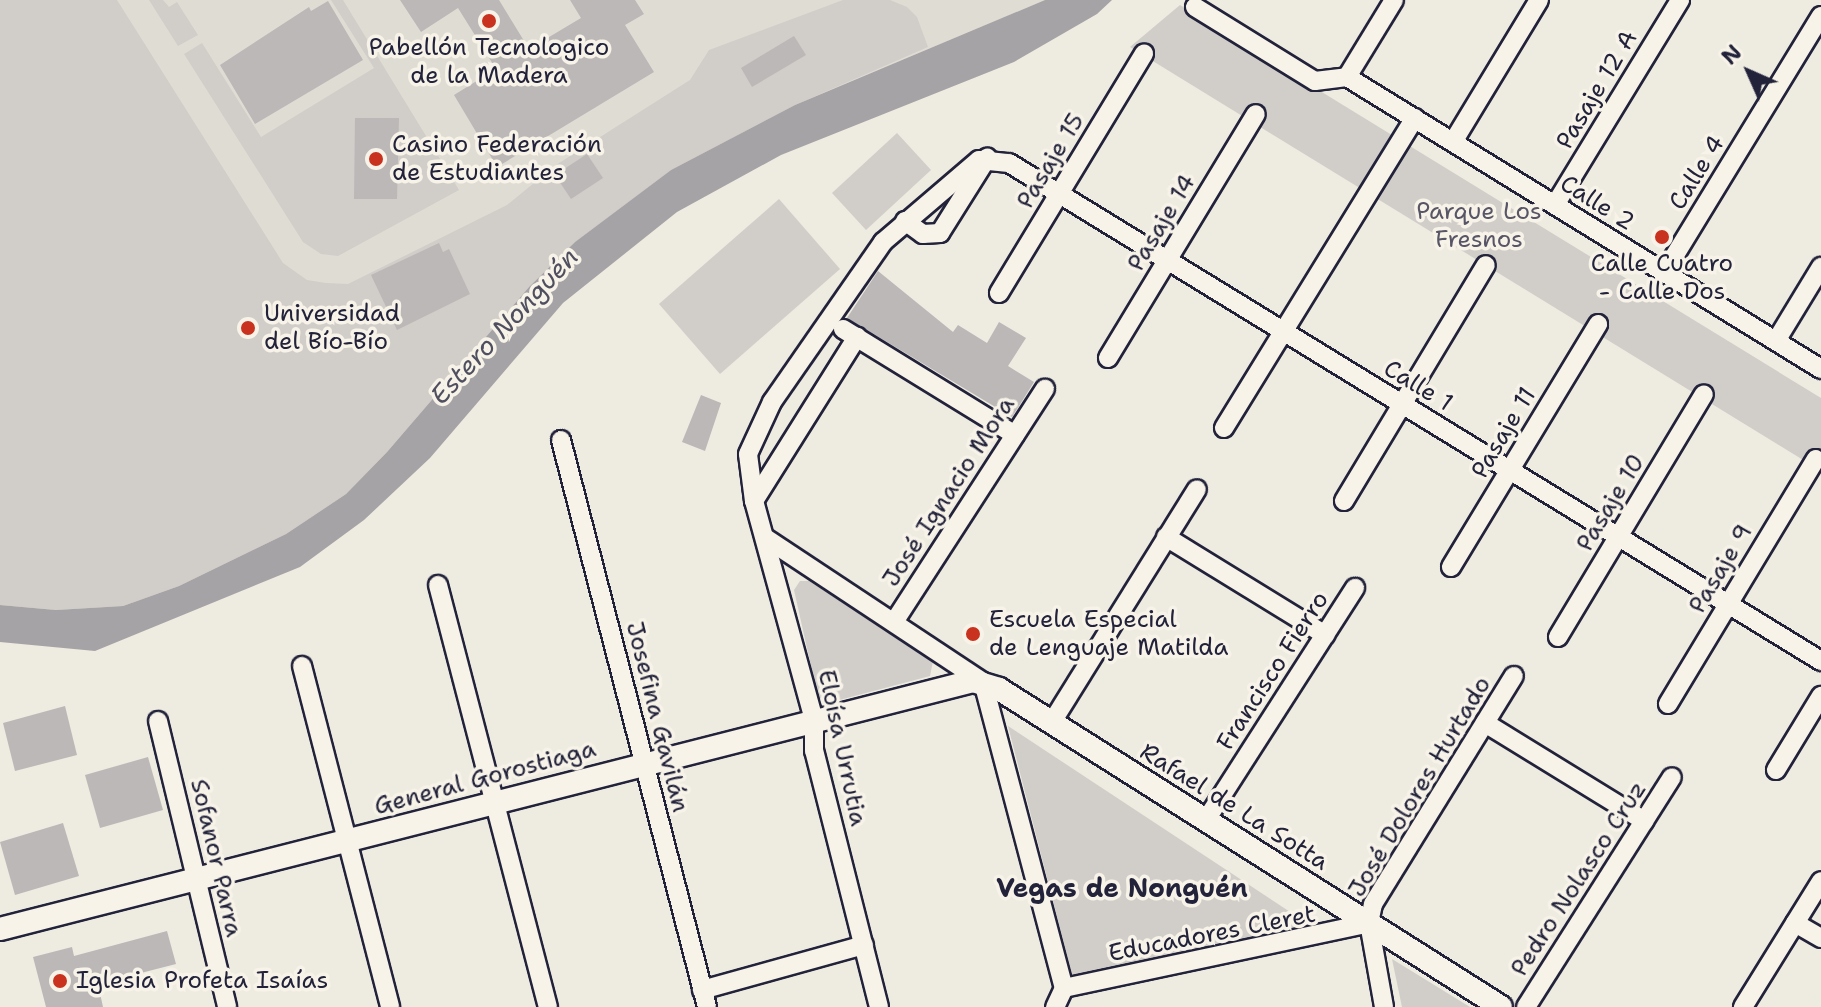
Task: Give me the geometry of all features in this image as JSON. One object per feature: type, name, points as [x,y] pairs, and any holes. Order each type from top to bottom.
[{"type":"street","points":[[1195,7],[1315,81],[1347,77],[1394,0]]},
{"type":"street","points":[[1453,142],[1539,0]]},
{"type":"street","name":"Pasaje 12 A","points":[[1555,205],[1680,0]]},
{"type":"street","name":"Calle 4","points":[[1664,273],[1821,16]]},
{"type":"street","name":"Pasaje 15","points":[[999,293],[1144,54]]},
{"type":"street","name":"Calle 2","points":[[1347,77],[1821,369]]},
{"type":"street","name":"Pasaje 14","points":[[1108,358],[1256,114]]},
{"type":"street","points":[[1224,428],[1415,118]]},
{"type":"street","points":[[987,158],[940,233],[929,236],[905,221],[972,164],[987,158]]},
{"type":"street","name":"Calle 1","points":[[987,158],[1003,160],[1821,661]]},
{"type":"street","name":"Eloísa Urrutia","points":[[879,1007],[814,751],[814,720],[767,539],[754,501],[748,454],[758,423],[864,267],[905,221]]},
{"type":"street","points":[[1344,501],[1486,265]]},
{"type":"street","points":[[1776,341],[1821,267]]},
{"type":"street","name":"Pasaje 11","points":[[1451,567],[1598,324]]},
{"type":"street","points":[[754,501],[850,333],[1015,435]]},
{"type":"street","name":"José Ignacio Mora","points":[[894,622],[1045,389]]},
{"type":"street","name":"Pasaje 10","points":[[1558,637],[1704,394]]},
{"type":"street","name":"Josefina Gavilán","points":[[561,440],[705,998]]},
{"type":"street","name":"Pasaje 9","points":[[1668,704],[1816,459]]},
{"type":"street","points":[[1052,722],[1197,489]]},
{"type":"street","points":[[1166,537],[1325,635]]},
{"type":"street","name":"Rafael de La Sotta","points":[[767,539],[983,682],[1052,722],[1501,1007]]},
{"type":"street","points":[[438,585],[548,1007]]},
{"type":"street","name":"Francisco Fierro","points":[[1206,820],[1355,588]]},
{"type":"street","points":[[937,687],[942,671],[938,651]]},
{"type":"street","points":[[302,666],[390,1007]]},
{"type":"street","name":"José Dolores Hurtado","points":[[1369,923],[1373,904],[1514,676]]},
{"type":"street","points":[[983,682],[1064,988],[1055,1007]]},
{"type":"street","name":"General Gorostiaga","points":[[0,929],[196,882],[937,687],[983,682]]},
{"type":"street","points":[[1776,770],[1821,696]]},
{"type":"street","name":"Sofanor Parra","points":[[158,721],[227,1007]]},
{"type":"street","points":[[1485,723],[1644,821]]},
{"type":"street","name":"Pedro Nolasco Cruz","points":[[1526,1007],[1672,777]]},
{"type":"street","points":[[1743,1007],[1821,881]]},
{"type":"street","points":[[1369,923],[1384,1007]]},
{"type":"street","name":"Educadores Cleret","points":[[1064,988],[1369,923]]},
{"type":"street","points":[[1795,923],[1821,938]]},
{"type":"street","points":[[705,998],[864,945]]},
{"type":"shaded area","name":"Universidad del Bío-Bío","points":[[0,0],[1045,0],[795,105],[671,170],[575,242],[529,287],[0,605]]},
{"type":"green space","name":"Universidad del Bío-Bío","points":[[0,0],[117,0],[283,263],[307,280],[326,283],[348,284],[507,205],[556,165],[690,80],[709,50],[843,0],[890,0],[907,7],[917,17],[928,47],[795,105],[671,170],[575,242],[529,287],[387,452],[346,494],[286,534],[179,586],[123,606],[56,610],[0,605]]},
{"type":"green space","points":[[149,0],[163,0],[169,7],[177,2],[198,35],[178,46]]},
{"type":"green space","points":[[331,0],[343,0],[459,190],[338,256],[321,254],[303,242],[184,54],[202,43],[261,137],[374,68]]},
{"type":"green space","name":"Parque Los Fresnos","points":[[1180,5],[1821,398],[1821,471],[1130,47]]},
{"type":"green space","points":[[897,133],[931,170],[866,230],[832,193]]},
{"type":"green space","points":[[779,199],[840,269],[720,374],[659,304]]},
{"type":"green space","points":[[800,581],[809,581],[933,661],[930,676],[828,703],[818,697],[794,590]]},
{"type":"green space","points":[[1008,726],[1316,929],[1072,975]]},
{"type":"green space","points":[[1392,959],[1470,1007],[1402,1007]]},
{"type":"water","name":"Estero Nonguén","points":[[1045,0],[1112,0],[1097,14],[1014,62],[781,155],[677,212],[563,303],[430,458],[364,520],[300,567],[95,651],[0,642],[0,605],[56,610],[123,606],[179,586],[286,534],[346,494],[387,452],[529,287],[575,242],[671,170],[795,105]]},
{"type":"building","points":[[400,0],[499,0],[529,49],[581,18],[570,0],[635,0],[644,14],[625,25],[654,72],[497,167],[454,95],[496,69],[458,8],[421,32]]},
{"type":"building","points":[[328,1],[363,60],[255,124],[220,65],[309,7],[311,11]]},
{"type":"building","points":[[794,36],[806,55],[752,87],[741,68]]},
{"type":"building","name":"Casino Federación de Estudiantes","points":[[355,118],[399,118],[397,199],[354,199]]},
{"type":"building","points":[[587,154],[603,178],[571,199],[555,175]]},
{"type":"building","points":[[439,243],[443,252],[449,249],[470,294],[397,330],[371,275]]},
{"type":"building","points":[[878,271],[953,332],[958,325],[987,343],[999,322],[1026,338],[1008,366],[1034,382],[1012,417],[847,318]]},
{"type":"building","points":[[701,395],[721,403],[705,451],[682,442]]},
{"type":"building","points":[[65,706],[77,755],[15,771],[3,723]]},
{"type":"building","points":[[148,757],[163,810],[100,828],[85,775]]},
{"type":"building","points":[[63,823],[79,876],[15,895],[0,842]]},
{"type":"building","points":[[167,931],[176,964],[98,984],[103,1007],[46,1007],[33,957],[72,947],[74,956]]},
{"type":"place","name":"Pabellón Tecnologico de la Madera","points":[[489,21]]},
{"type":"place","name":"Casino Federación de Estudiantes","points":[[376,159]]},
{"type":"place","name":"Calle Cuatro - Calle Dos","points":[[1662,237]]},
{"type":"place","name":"Universidad del Bío-Bío","points":[[248,328]]},
{"type":"place","name":"Escuela Especial de Lenguaje Matilda","points":[[973,634]]},
{"type":"place","name":"Iglesia Profeta Isaías","points":[[60,981]]},
{"type":"district","name":"Vegas de Nonguén","points":[[1122,888]]}]
